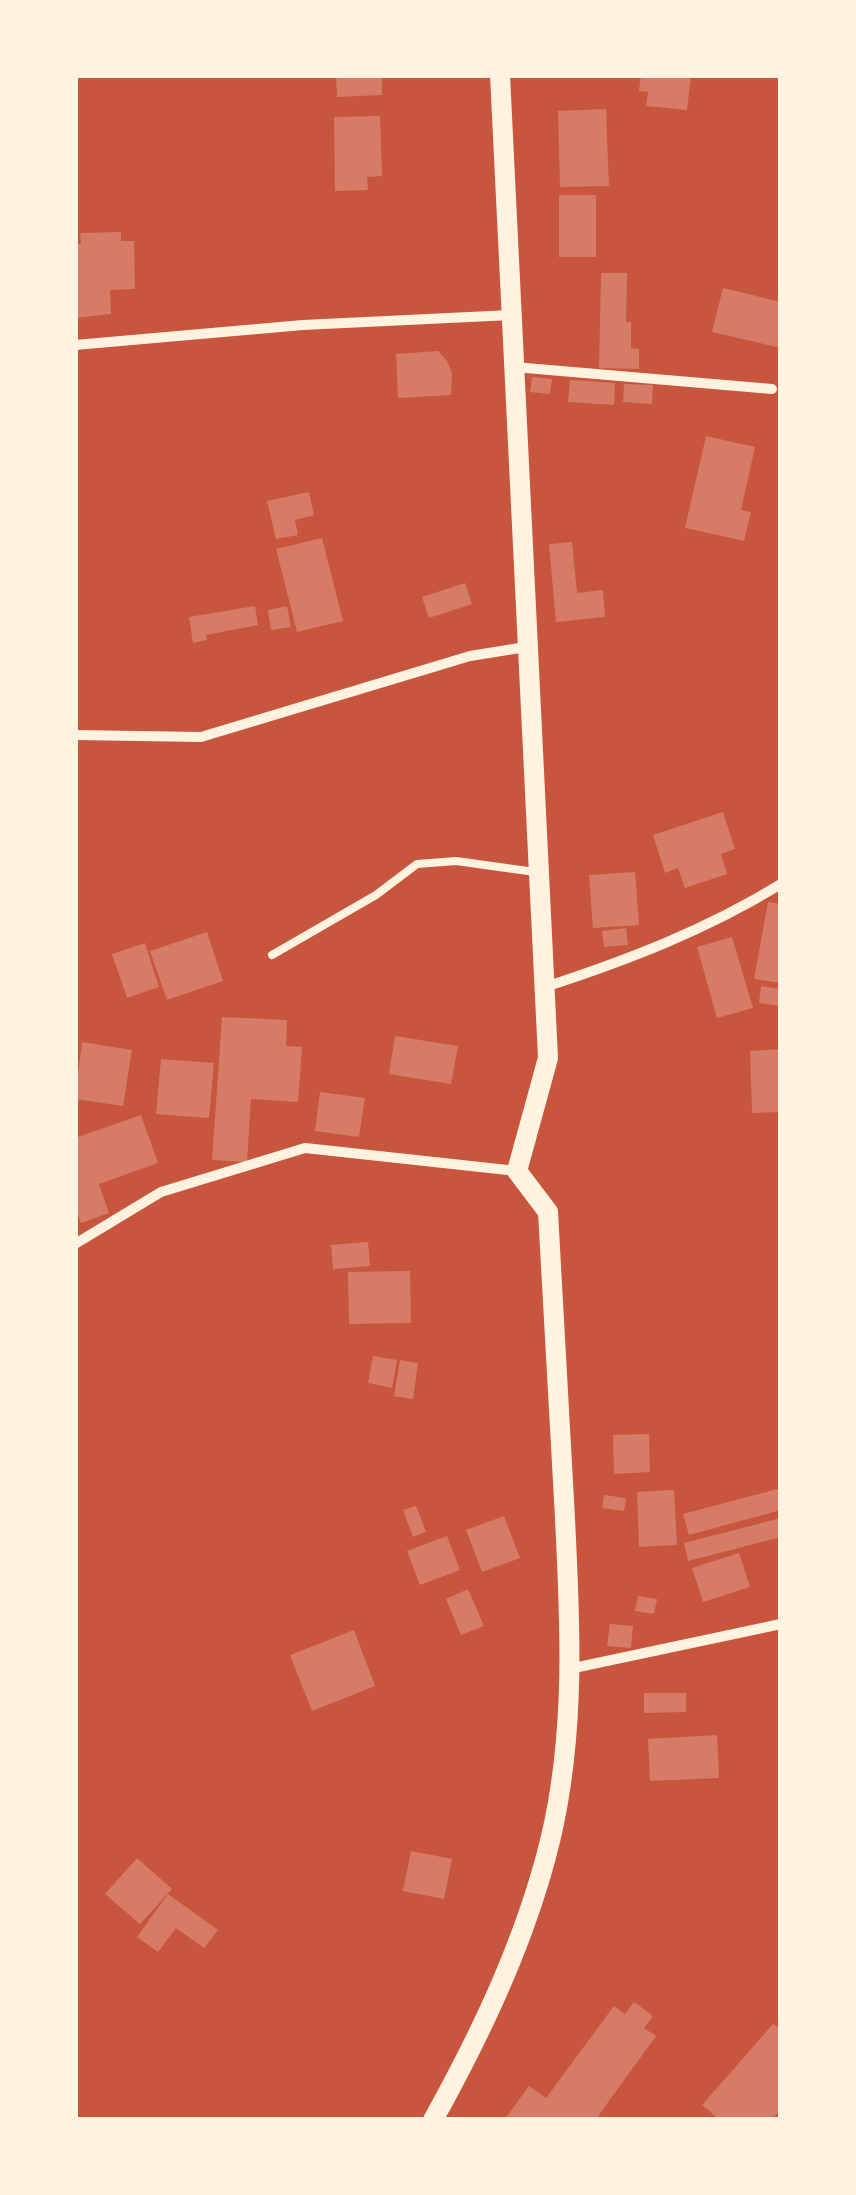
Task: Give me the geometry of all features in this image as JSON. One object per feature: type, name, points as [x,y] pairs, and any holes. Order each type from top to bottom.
[{"type":"main road","points":[[433,2120],[498,1989],[527,1920],[550,1840],[563,1770],[569,1670],[568,1573],[548,1212],[517,1171],[548,1058],[500,75]]},
{"type":"street","points":[[75,345],[303,325],[511,314]]},
{"type":"street","points":[[513,366],[772,389]]},
{"type":"street","points":[[75,735],[201,737],[470,656],[526,647]]},
{"type":"street","points":[[544,988],[652,950],[746,906],[781,884]]},
{"type":"street","points":[[75,1244],[161,1192],[306,1148],[517,1171]]},
{"type":"street","points":[[569,1670],[781,1624]]},
{"type":"lane","points":[[272,955],[376,895],[418,864],[456,861],[538,873]]},
{"type":"building","points":[[336,75],[382,75],[382,95],[337,97]]},
{"type":"building","points":[[641,75],[691,75],[687,110],[646,106],[648,92],[639,91]]},
{"type":"building","points":[[606,109],[609,186],[560,187],[558,111]]},
{"type":"building","points":[[380,116],[382,176],[367,177],[368,190],[335,191],[334,117]]},
{"type":"building","points":[[559,195],[596,195],[596,257],[559,257]]},
{"type":"building","points":[[121,232],[121,241],[134,241],[135,289],[110,290],[111,314],[75,318],[75,244],[81,244],[80,233]]},
{"type":"building","points":[[601,273],[627,273],[626,322],[631,322],[631,348],[639,349],[639,369],[599,368]]},
{"type":"building","points":[[723,288],[781,302],[781,348],[712,332]]},
{"type":"building","points":[[438,351],[452,373],[451,395],[398,398],[396,354]]},
{"type":"building","points":[[532,377],[552,379],[550,394],[530,392]]},
{"type":"building","points":[[570,380],[615,383],[614,405],[568,402]]},
{"type":"building","points":[[624,384],[653,385],[652,404],[623,402]]},
{"type":"building","points":[[706,436],[755,447],[741,510],[751,512],[744,541],[685,528]]},
{"type":"building","points":[[309,492],[314,515],[295,520],[298,535],[276,539],[267,501]]},
{"type":"building","points":[[322,538],[343,621],[297,632],[276,549]]},
{"type":"building","points":[[572,542],[577,593],[603,590],[605,617],[556,622],[549,544]]},
{"type":"building","points":[[465,583],[472,604],[429,618],[422,597]]},
{"type":"building","points":[[255,606],[258,625],[206,635],[207,640],[193,643],[189,617]]},
{"type":"building","points":[[287,606],[291,627],[271,630],[268,610]]},
{"type":"building","points":[[723,812],[735,849],[721,854],[727,874],[685,888],[678,868],[665,873],[653,835]]},
{"type":"building","points":[[635,872],[639,925],[593,928],[589,875]]},
{"type":"building","points":[[768,902],[781,904],[781,983],[754,979]]},
{"type":"building","points":[[626,928],[628,945],[604,947],[602,931]]},
{"type":"building","points":[[207,932],[223,981],[167,1000],[150,951]]},
{"type":"building","points":[[732,937],[753,1008],[717,1018],[697,947]]},
{"type":"building","points":[[145,943],[159,987],[127,998],[112,954]]},
{"type":"building","points":[[761,986],[781,989],[781,1006],[759,1003]]},
{"type":"building","points":[[222,1017],[287,1020],[286,1046],[302,1047],[298,1102],[251,1099],[247,1162],[212,1160]]},
{"type":"building","points":[[395,1036],[458,1046],[451,1084],[389,1074]]},
{"type":"building","points":[[82,1042],[132,1050],[123,1106],[75,1099]]},
{"type":"building","points":[[781,1049],[781,1112],[752,1113],[750,1051]]},
{"type":"building","points":[[161,1059],[214,1063],[209,1118],[156,1114]]},
{"type":"building","points":[[320,1092],[365,1098],[359,1137],[315,1131]]},
{"type":"building","points":[[141,1115],[158,1163],[99,1184],[109,1213],[81,1223],[75,1205],[75,1138]]},
{"type":"building","points":[[368,1242],[370,1266],[333,1269],[331,1245]]},
{"type":"building","points":[[410,1271],[411,1323],[349,1324],[348,1272]]},
{"type":"building","points":[[373,1356],[397,1360],[392,1388],[368,1383]]},
{"type":"building","points":[[400,1360],[418,1363],[413,1399],[394,1396]]},
{"type":"building","points":[[649,1434],[650,1472],[614,1474],[613,1435]]},
{"type":"building","points":[[781,1488],[781,1510],[689,1535],[683,1514]]},
{"type":"building","points":[[674,1490],[677,1545],[639,1547],[637,1492]]},
{"type":"building","points":[[604,1495],[626,1498],[624,1511],[602,1508]]},
{"type":"building","points":[[416,1506],[426,1532],[413,1537],[403,1510]]},
{"type":"building","points":[[504,1516],[520,1558],[482,1572],[466,1530]]},
{"type":"building","points":[[781,1518],[781,1537],[688,1561],[684,1543]]},
{"type":"building","points":[[447,1536],[460,1570],[420,1585],[407,1551]]},
{"type":"building","points":[[739,1553],[750,1587],[703,1602],[692,1568]]},
{"type":"building","points":[[468,1589],[484,1626],[461,1635],[446,1599]]},
{"type":"building","points":[[638,1596],[657,1599],[654,1614],[635,1611]]},
{"type":"building","points":[[610,1624],[633,1626],[631,1648],[607,1646]]},
{"type":"building","points":[[354,1630],[375,1686],[312,1711],[290,1655]]},
{"type":"building","points":[[644,1693],[686,1693],[686,1712],[644,1713]]},
{"type":"building","points":[[717,1735],[719,1778],[650,1781],[648,1739]]},
{"type":"building","points":[[411,1851],[452,1859],[444,1899],[403,1891]]},
{"type":"building","points":[[137,1858],[172,1889],[140,1924],[105,1894]]},
{"type":"building","points":[[168,1894],[218,1930],[204,1948],[176,1928],[158,1952],[137,1937]]},
{"type":"building","points":[[634,2002],[653,2016],[644,2028],[656,2036],[598,2116],[604,2120],[504,2120],[529,2086],[546,2098],[614,2006],[625,2014]]},
{"type":"building","points":[[773,2024],[781,2030],[781,2109],[772,2120],[720,2120],[702,2105]]}]
